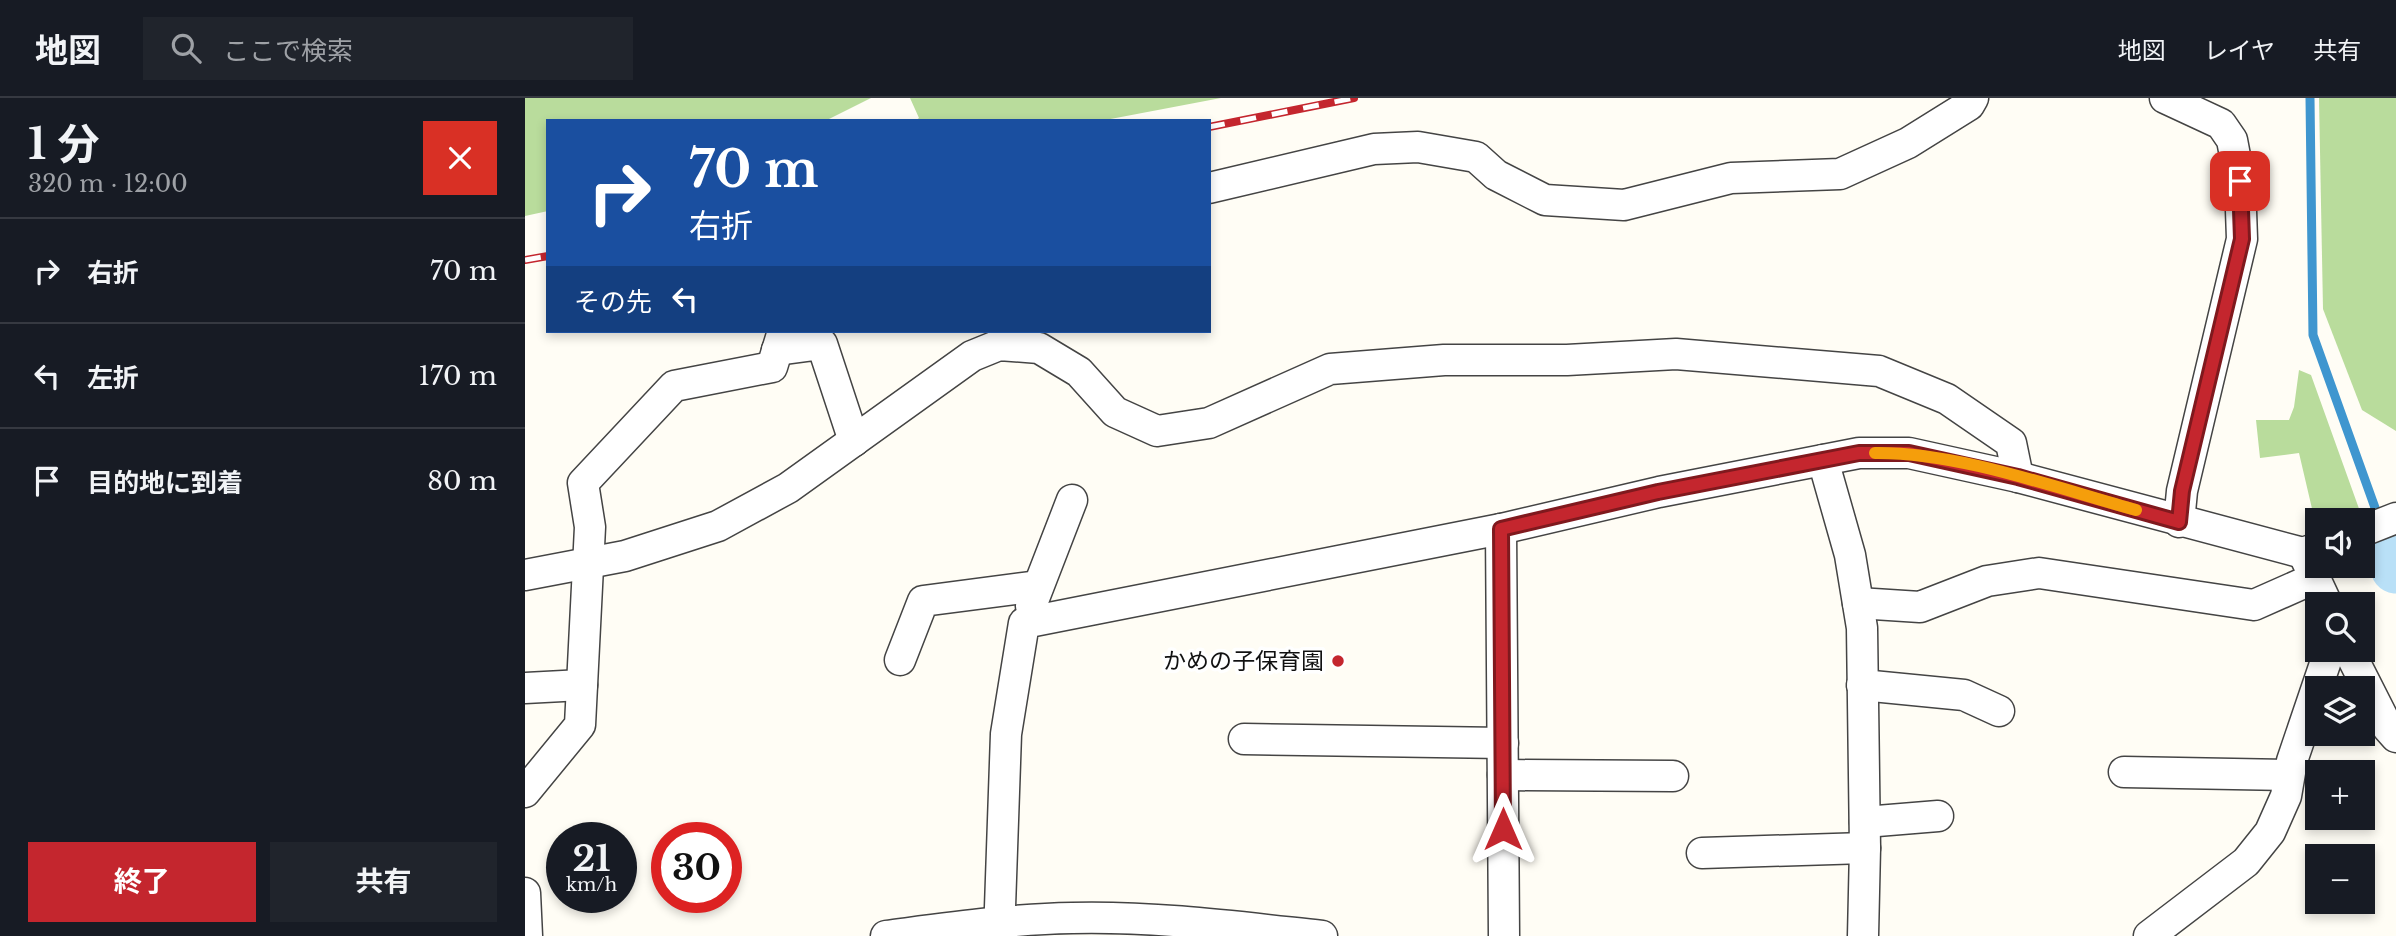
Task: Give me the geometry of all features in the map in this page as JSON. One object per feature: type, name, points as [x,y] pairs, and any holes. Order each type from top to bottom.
[{"type":"street","points":[[1211,188],[1374,149],[1418,147],[1476,157],[1496,175],[1545,200],[1624,205],[1731,178],[1840,174],[1908,143],[1969,105],[1973,98]]},
{"type":"street","points":[[2165,98],[2221,124],[2232,140],[2240,181],[2242,239],[2182,491],[2179,522]]},
{"type":"street","points":[[525,575],[625,556],[718,526],[789,488],[971,356],[999,345],[1043,339],[1079,372],[1115,412],[1157,431],[1209,424],[1330,369],[1444,360],[1566,360],[1676,354],[1879,371],[1947,399],[2011,443],[2018,477]]},
{"type":"street","points":[[525,792],[580,725],[590,527],[583,483],[674,386],[772,367],[780,340],[823,344],[853,441]]},
{"type":"street","points":[[1024,622],[1501,529],[1658,492],[1859,453],[1909,453],[2018,477],[2179,522],[2305,566]]},
{"type":"street","points":[[1823,460],[1850,555],[1861,628],[1865,835],[1863,936]]},
{"type":"street","points":[[999,929],[1006,734],[1024,622],[1072,500]]},
{"type":"street","points":[[1501,529],[1504,936]]},
{"type":"street","points":[[1857,603],[1920,607],[1987,580],[2039,573],[2254,605],[2305,576]]},
{"type":"street","points":[[900,660],[923,601],[1038,586]]},
{"type":"street","points":[[2149,936],[2246,862],[2270,832],[2286,796],[2289,775],[2326,662]]},
{"type":"street","points":[[2355,662],[2388,728],[2396,737]]},
{"type":"street","points":[[525,688],[582,685]]},
{"type":"street","points":[[1862,685],[1964,695],[1999,710]]},
{"type":"street","points":[[1244,739],[1503,743]]},
{"type":"street","points":[[2124,772],[2289,775]]},
{"type":"street","points":[[1503,775],[1673,776]]},
{"type":"street","points":[[1702,853],[1865,835],[1938,816]]},
{"type":"street","points":[[525,893],[527,936]]},
{"type":"street","points":[[2191,936],[2192,903]]},
{"type":"street","points":[[886,936],[999,929],[1073,918],[1177,921],[1322,936]]},
{"type":"green space","points":[[525,98],[871,98],[829,119],[546,119],[546,211],[525,216]]},
{"type":"green space","points":[[910,98],[1221,98],[1111,119],[919,118]]},
{"type":"green space","points":[[2319,98],[2396,98],[2396,431],[2362,410],[2323,309]]},
{"type":"green space","points":[[2299,370],[2311,375],[2359,508],[2312,508],[2299,453],[2260,458],[2256,420],[2289,420],[2294,407]]},
{"type":"waterway","points":[[2310,98],[2313,335],[2392,555]]},
{"type":"waterway","points":[[2396,552],[2392,555],[2396,568]]},
{"type":"railway","points":[[1211,127],[1354,98]]},
{"type":"railway","points":[[525,260],[546,256]]},
{"type":"slow traffic","points":[[1875,453],[1909,453],[2018,477],[2136,510]]},
{"type":"place","name":"かめの子保育園","points":[[1338,661]]},
{"type":"route","points":[[1503,829],[1501,529],[1658,492],[1859,453],[1909,453],[2018,477],[2179,522],[2182,491],[2242,239],[2240,181]]}]
